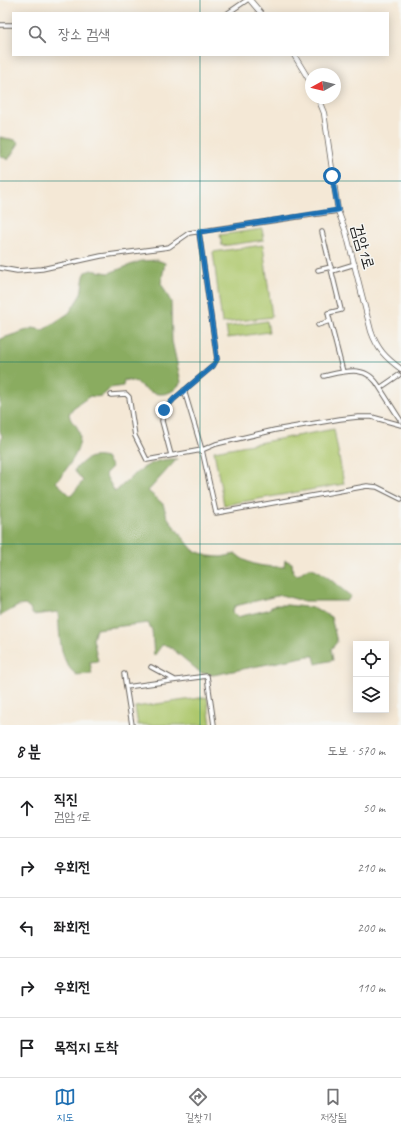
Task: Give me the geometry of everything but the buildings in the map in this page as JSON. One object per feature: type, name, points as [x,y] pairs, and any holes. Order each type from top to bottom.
[{"type":"street","points":[[230,12],[249,0],[260,12]]},
{"type":"street","points":[[0,25],[12,25]]},
{"type":"street","points":[[295,56],[305,73]]},
{"type":"street","name":"검암1로","points":[[320,104],[324,113],[338,210],[355,264],[375,344],[389,360],[401,369]]},
{"type":"street","points":[[0,268],[17,271],[36,269],[101,256],[169,247],[183,236],[199,232],[338,210]]},
{"type":"street","points":[[171,455],[162,421],[164,410],[184,390],[213,366],[217,359],[199,232]]},
{"type":"street","points":[[322,232],[341,310],[328,313],[343,372]]},
{"type":"street","points":[[318,270],[355,264]]},
{"type":"street","points":[[318,324],[330,321]]},
{"type":"street","points":[[324,376],[343,372],[359,371],[368,374],[376,379],[401,421]]},
{"type":"street","points":[[380,388],[399,375]]},
{"type":"street","points":[[184,390],[202,450],[216,513],[372,486],[401,499]]},
{"type":"street","points":[[111,395],[126,394],[128,397],[134,436],[147,460],[202,450],[216,444],[275,430],[351,418],[372,417],[401,425]]},
{"type":"street","points":[[151,668],[176,680]]},
{"type":"street","points":[[124,674],[132,725]]},
{"type":"street","points":[[126,687],[207,676],[214,725]]},
{"type":"green space","points":[[0,137],[15,140],[19,143],[8,160],[0,155]]},
{"type":"green space","points":[[262,229],[264,240],[222,246],[220,235]]},
{"type":"green space","points":[[263,245],[272,317],[222,323],[213,252]]},
{"type":"green space","points":[[157,260],[165,263],[161,283],[171,302],[172,341],[181,382],[171,392],[159,394],[147,390],[137,382],[124,380],[123,386],[110,388],[102,396],[90,396],[73,408],[69,414],[71,420],[78,429],[80,436],[79,443],[74,457],[56,482],[71,496],[83,481],[74,470],[88,458],[106,458],[112,467],[105,474],[115,492],[136,473],[150,464],[167,459],[177,459],[148,491],[163,504],[167,516],[172,524],[193,550],[208,556],[221,557],[236,554],[247,561],[265,566],[284,567],[285,560],[292,563],[293,573],[298,575],[309,568],[313,568],[351,596],[347,601],[303,601],[281,595],[235,606],[232,612],[237,617],[267,610],[275,605],[315,608],[331,617],[337,642],[331,649],[333,660],[316,664],[314,656],[308,656],[213,675],[201,673],[169,646],[162,645],[154,656],[152,630],[148,623],[96,629],[93,639],[98,661],[90,662],[92,674],[77,675],[66,663],[63,655],[58,612],[33,615],[30,609],[25,605],[18,606],[0,616],[0,446],[2,436],[0,431],[0,339],[33,328],[43,330],[69,313],[81,294],[86,272],[91,270],[109,273],[141,261]]},
{"type":"green space","points":[[267,321],[269,332],[228,338],[226,327]]},
{"type":"green space","points":[[334,429],[344,484],[224,505],[214,451]]},
{"type":"green space","points":[[207,697],[211,725],[138,725],[135,707]]},
{"type":"route","points":[[164,410],[168,404],[213,366],[217,359],[199,232],[338,210],[332,176]]}]
